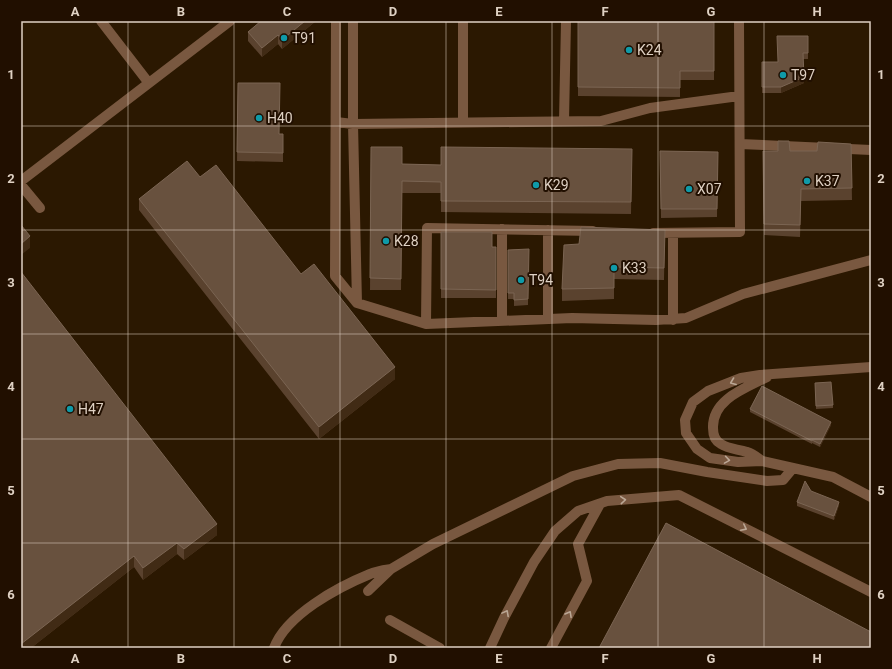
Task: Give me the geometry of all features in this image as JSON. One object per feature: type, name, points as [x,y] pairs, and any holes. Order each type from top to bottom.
[{"type":"lane","points":[[101,21],[148,82]]},
{"type":"lane","points":[[21,181],[148,82],[230,21]]},
{"type":"lane","points":[[336,21],[335,276],[357,303],[426,324],[572,318],[673,320],[686,318],[743,294],[871,260]]},
{"type":"lane","points":[[353,21],[352,124],[357,303]]},
{"type":"lane","points":[[463,21],[463,123]]},
{"type":"lane","points":[[564,121],[566,21]]},
{"type":"lane","points":[[642,232],[740,232],[739,21]]},
{"type":"lane","points":[[336,122],[352,124],[601,121],[650,108],[739,96]]},
{"type":"lane","points":[[740,144],[871,150]]},
{"type":"lane","points":[[21,185],[40,208]]},
{"type":"lane","points":[[426,324],[427,228],[603,231]]},
{"type":"lane","points":[[502,229],[502,321]]},
{"type":"lane","points":[[548,230],[548,319]]},
{"type":"lane","points":[[673,233],[673,320]]},
{"type":"lane","points":[[871,367],[760,375],[741,378],[708,391],[693,402],[685,420],[686,434],[697,449],[710,458],[738,462],[762,462],[833,477],[871,497]]},
{"type":"lane","points":[[762,462],[749,452],[720,444],[715,438],[713,427],[714,416],[718,408],[730,396],[771,375]]},
{"type":"lane","points":[[368,591],[391,569],[433,544],[573,476],[618,464],[660,463],[767,481],[783,480],[793,468]]},
{"type":"lane","points":[[490,648],[504,618],[534,562],[555,531],[578,511],[607,501],[679,495],[871,592]]},
{"type":"lane","points":[[551,648],[587,581],[578,544],[600,504]]},
{"type":"lane","points":[[274,648],[277,639],[289,624],[311,605],[371,573],[391,569]]},
{"type":"lane","points":[[390,620],[440,648]]},
{"type":"building","points":[[261,21],[305,21],[282,40],[278,35],[262,48],[248,32]]},
{"type":"building","name":"K24","points":[[578,21],[714,21],[714,71],[680,71],[680,88],[578,87]]},
{"type":"building","points":[[777,36],[808,36],[808,53],[803,53],[804,77],[781,87],[762,87],[762,62],[778,62]]},
{"type":"building","name":"H40","points":[[238,83],[280,83],[279,134],[283,134],[283,153],[237,152]]},
{"type":"building","name":"K37","points":[[778,141],[789,141],[790,151],[817,151],[818,142],[851,144],[852,188],[801,189],[800,225],[764,224],[763,151],[778,151]]},
{"type":"building","points":[[371,147],[402,147],[402,164],[441,165],[441,147],[632,149],[631,202],[441,201],[441,182],[402,181],[401,279],[370,278]]},
{"type":"building","name":"X07","points":[[660,151],[718,152],[717,209],[661,209]]},
{"type":"building","points":[[187,161],[200,177],[216,165],[301,274],[314,264],[395,367],[319,427],[139,199]]},
{"type":"building","points":[[21,225],[30,236],[21,244]]},
{"type":"building","name":"K33","points":[[581,227],[665,230],[664,268],[614,267],[614,288],[562,289],[564,245],[579,244]]},
{"type":"building","points":[[441,232],[492,232],[492,247],[496,247],[496,290],[441,289]]},
{"type":"building","name":"T94","points":[[529,249],[528,299],[514,300],[514,293],[508,293],[508,250]]},
{"type":"building","name":"H47","points":[[21,272],[217,524],[184,549],[177,543],[143,568],[134,556],[21,644]]},
{"type":"building","points":[[831,382],[833,405],[816,406],[815,383]]},
{"type":"building","points":[[762,386],[831,422],[820,444],[750,409]]},
{"type":"building","points":[[805,481],[811,491],[839,502],[834,516],[797,502]]},
{"type":"building","points":[[666,523],[871,632],[871,648],[599,648]]},
{"type":"place","name":"T91","points":[[284,38]]},
{"type":"place","name":"K24","points":[[629,50]]},
{"type":"place","name":"T97","points":[[783,75]]},
{"type":"place","name":"H40","points":[[259,118]]},
{"type":"place","name":"K37","points":[[807,181]]},
{"type":"place","name":"K29","points":[[536,185]]},
{"type":"place","name":"X07","points":[[689,189]]},
{"type":"place","name":"K28","points":[[386,241]]},
{"type":"place","name":"K33","points":[[614,268]]},
{"type":"place","name":"T94","points":[[521,280]]},
{"type":"place","name":"H47","points":[[70,409]]}]
